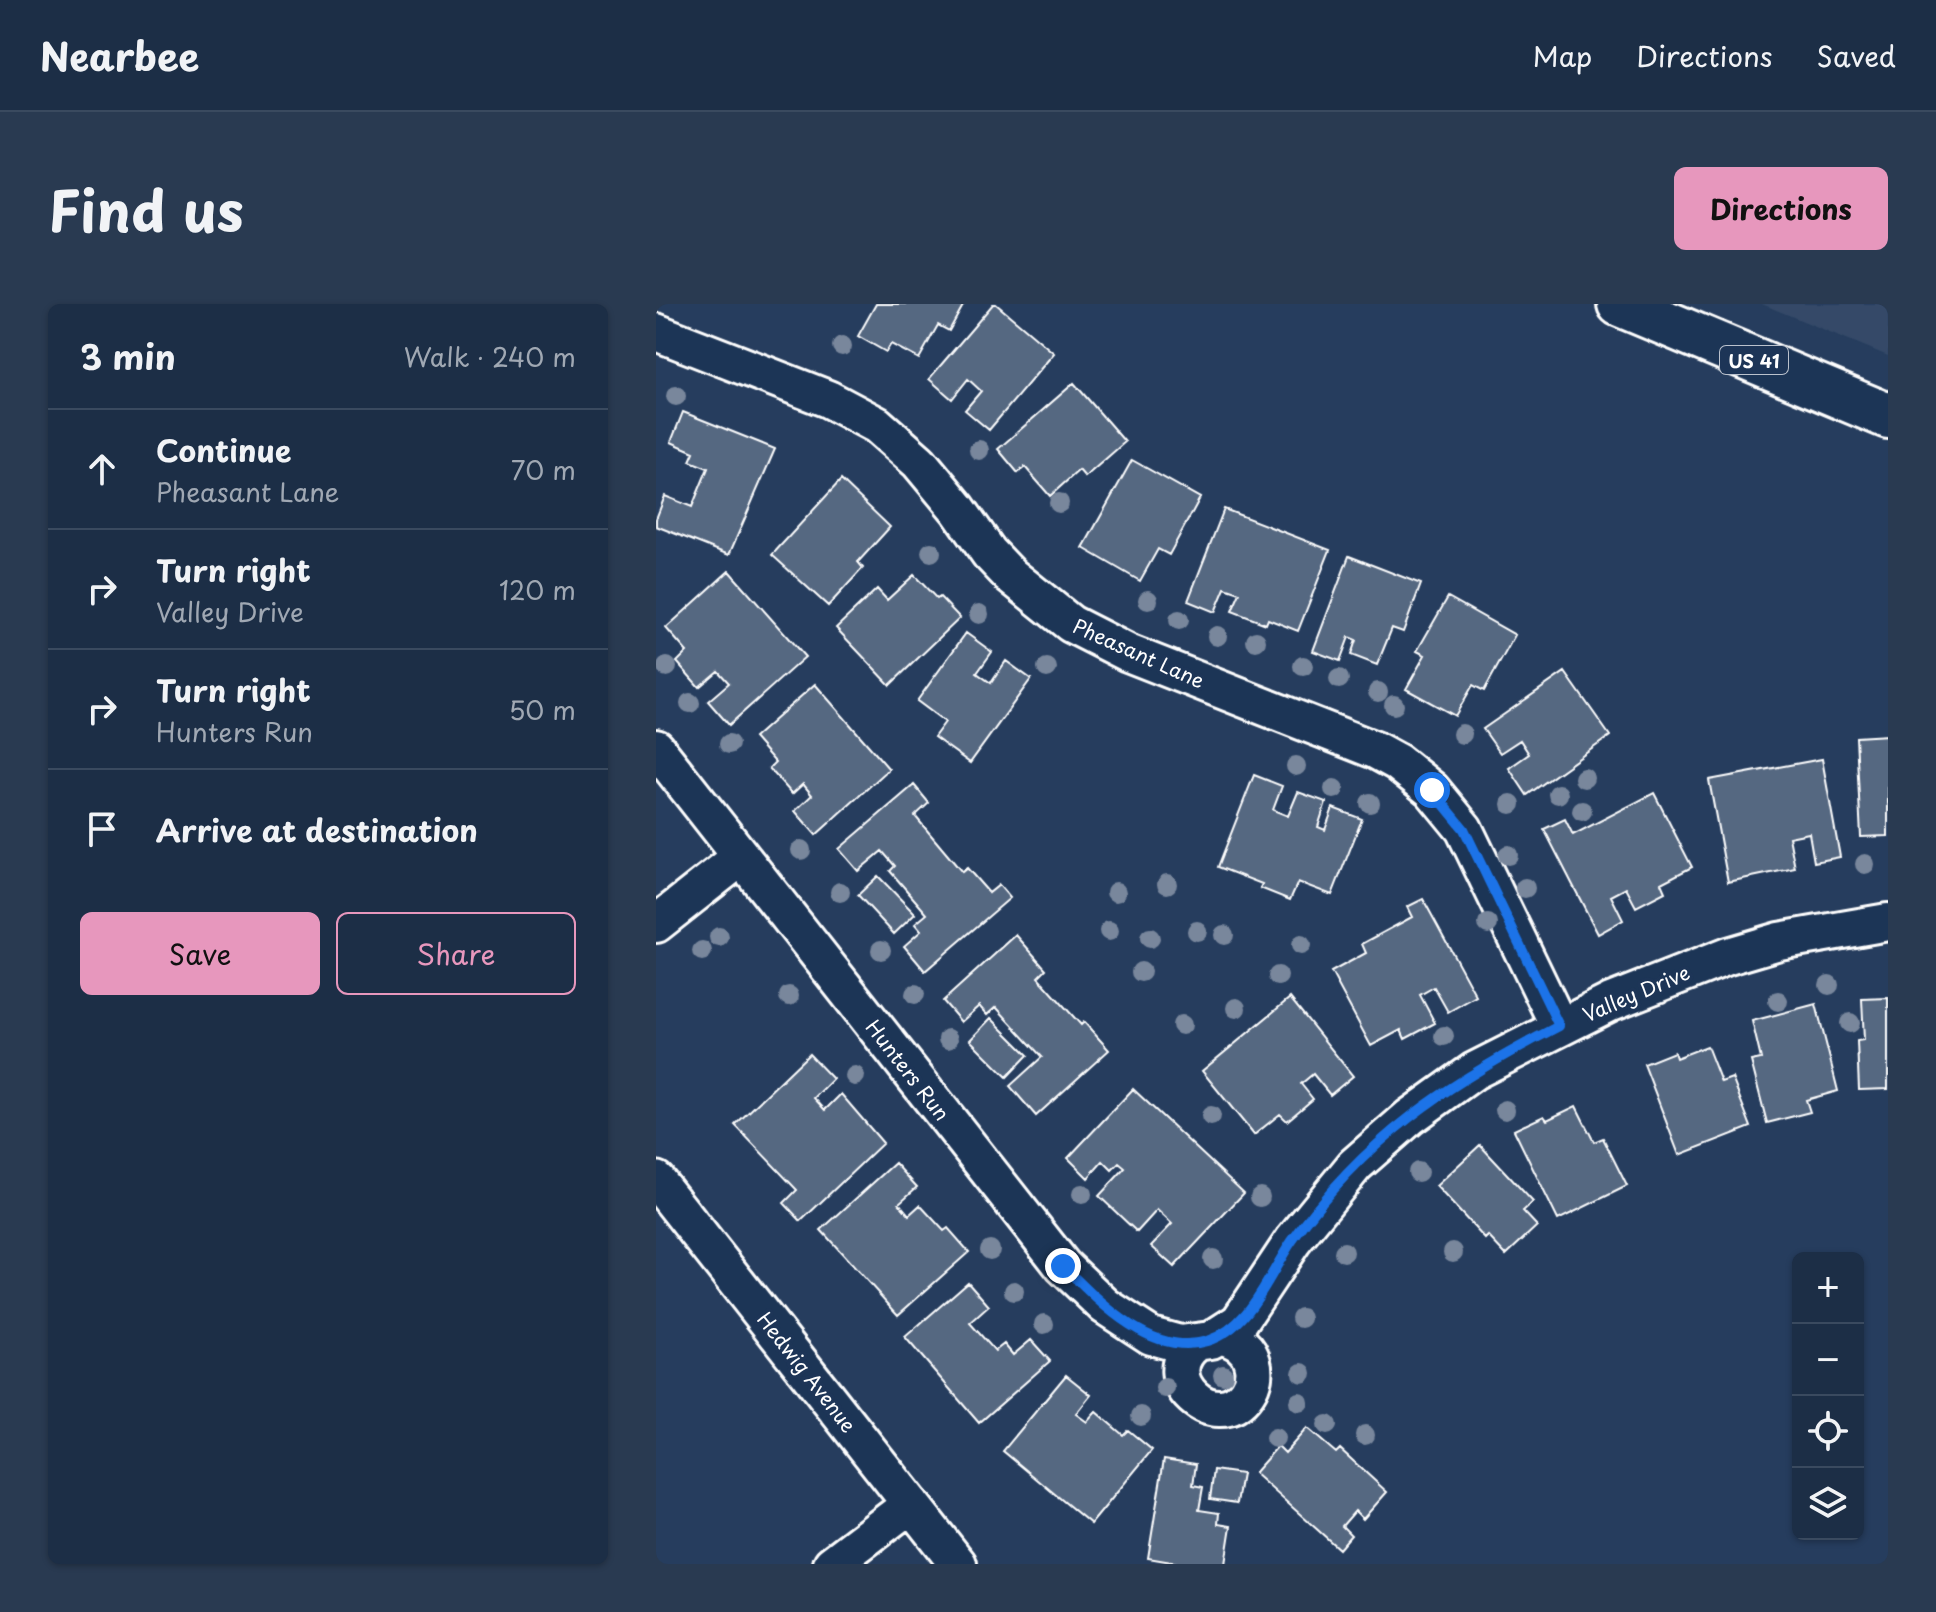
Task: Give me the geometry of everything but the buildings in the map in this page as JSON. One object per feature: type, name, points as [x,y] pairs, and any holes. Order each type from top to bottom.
[{"type":"highway","name":"US 41","points":[[1620,304],[1888,416]]},
{"type":"street","name":"Pheasant Lane","points":[[656,332],[828,399],[877,425],[919,462],[989,553],[1010,575],[1071,624],[1128,653],[1364,745],[1414,775],[1448,807],[1464,829],[1559,1026]]},
{"type":"street","name":"Hunters Run","points":[[656,748],[1063,1266],[1105,1306],[1151,1336],[1170,1342],[1208,1339]]},
{"type":"street","points":[[656,924],[741,857]]},
{"type":"street","name":"Valley Drive","points":[[1208,1339],[1239,1322],[1311,1216],[1355,1165],[1439,1094],[1474,1071],[1559,1026],[1635,991],[1752,949],[1888,922]]},
{"type":"street","name":"Hedwig Avenue","points":[[656,1180],[958,1564]]},
{"type":"street","points":[[832,1564],[911,1504]]},
{"type":"shaded area","points":[[1762,304],[1888,304],[1888,356]]},
{"type":"route","points":[[1063,1266],[1105,1306],[1160,1340],[1190,1344],[1220,1335],[1249,1311],[1311,1216],[1380,1141],[1439,1094],[1474,1071],[1559,1026],[1464,829],[1432,790]]}]
